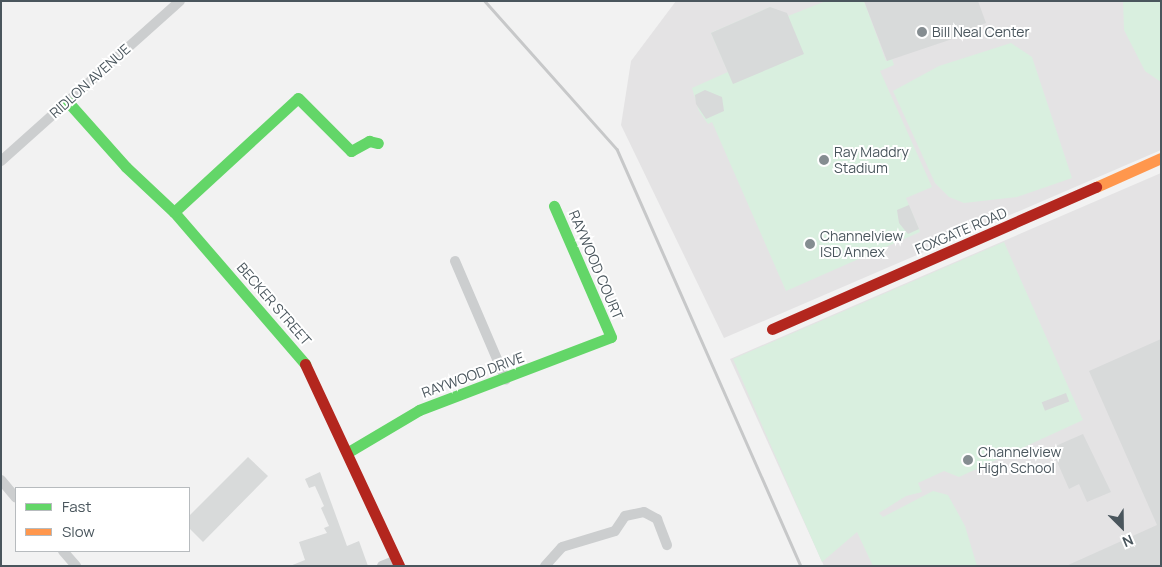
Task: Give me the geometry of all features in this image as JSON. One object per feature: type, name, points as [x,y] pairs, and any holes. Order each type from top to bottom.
[{"type":"street","name":"RIDLON AVENUE","points":[[1,161],[180,1]]},
{"type":"street","points":[[174,212],[298,98],[351,151],[369,140],[378,143]]},
{"type":"street","name":"BECKER STREET","points":[[68,102],[126,167],[174,212],[312,372],[350,451],[398,563]]},
{"type":"street","name":"FOXGATE ROAD","points":[[772,329],[1161,158]]},
{"type":"street","name":"RAYWOOD COURT","points":[[554,206],[611,337]]},
{"type":"street","points":[[455,261],[506,380]]},
{"type":"street","name":"RAYWOOD DRIVE","points":[[350,451],[419,410],[506,380],[611,337]]},
{"type":"street","points":[[1,480],[15,497]]},
{"type":"street","points":[[545,566],[562,547],[615,531],[625,516],[644,512],[657,519],[667,545]]},
{"type":"street","points":[[64,552],[76,566]]},
{"type":"street","points":[[382,566],[398,563]]},
{"type":"shaded area","name":"Channelview ISD Annex","points":[[676,1],[1161,1],[1161,150],[724,338],[621,125],[631,61]]},
{"type":"shaded area","name":"Channelview High School","points":[[1161,173],[1161,566],[824,566],[730,359]]},
{"type":"green space","name":"Ray Maddry Stadium","points":[[826,1],[864,1],[886,61],[892,59],[894,65],[880,71],[932,187],[906,198],[920,232],[786,291],[712,122],[708,124],[699,111],[692,88],[728,72],[711,33],[770,7],[788,16]]},
{"type":"green space","points":[[1123,1],[1161,1],[1161,82],[1145,71],[1124,30]]},
{"type":"green space","points":[[1011,43],[1032,57],[1072,178],[1017,197],[964,203],[949,197],[935,183],[893,91],[939,66]]},
{"type":"green space","points":[[1004,242],[1083,420],[959,477],[944,471],[918,483],[922,492],[906,496],[879,513],[883,517],[933,491],[948,495],[965,526],[977,566],[873,566],[857,532],[822,562],[733,359]]},
{"type":"building","name":"Bill Neal Center","points":[[864,1],[978,1],[986,23],[968,30],[970,33],[887,61]]},
{"type":"building","points":[[770,7],[787,13],[804,54],[733,84],[711,33]]},
{"type":"building","points":[[705,90],[722,97],[724,111],[706,119],[696,104],[695,95]]},
{"type":"building","points":[[909,205],[919,229],[908,234],[899,223],[897,210]]},
{"type":"building","points":[[1161,339],[1161,566],[1066,566],[1157,525],[1089,371]]},
{"type":"building","points":[[1066,393],[1069,401],[1045,411],[1042,402]]},
{"type":"building","points":[[1083,434],[1111,492],[1087,502],[1079,484],[1069,489],[1051,448]]},
{"type":"building","points":[[248,457],[268,476],[203,542],[190,529],[190,515]]},
{"type":"building","points":[[320,472],[347,546],[359,541],[368,566],[290,566],[305,560],[299,542],[327,533],[324,528],[329,526],[321,508],[324,506],[315,486],[309,488],[305,479]]},
{"type":"railway","points":[[485,1],[617,149],[801,566]]},
{"type":"traffic: fast","points":[[174,212],[298,98],[351,151],[369,141],[378,143]]},
{"type":"traffic: fast","points":[[68,102],[126,167],[174,212],[305,364]]},
{"type":"traffic: fast","points":[[350,451],[419,410],[611,337],[554,206]]},
{"type":"traffic: slow","points":[[1096,187],[1161,158]]},
{"type":"traffic: jam","points":[[772,329],[1096,187]]},
{"type":"traffic: jam","points":[[305,364],[399,566]]},
{"type":"place","name":"Bill Neal Center","points":[[922,32]]},
{"type":"place","name":"Ray Maddry Stadium","points":[[824,160]]},
{"type":"place","name":"Channelview ISD Annex","points":[[810,244]]},
{"type":"place","name":"Channelview High School","points":[[968,460]]}]
